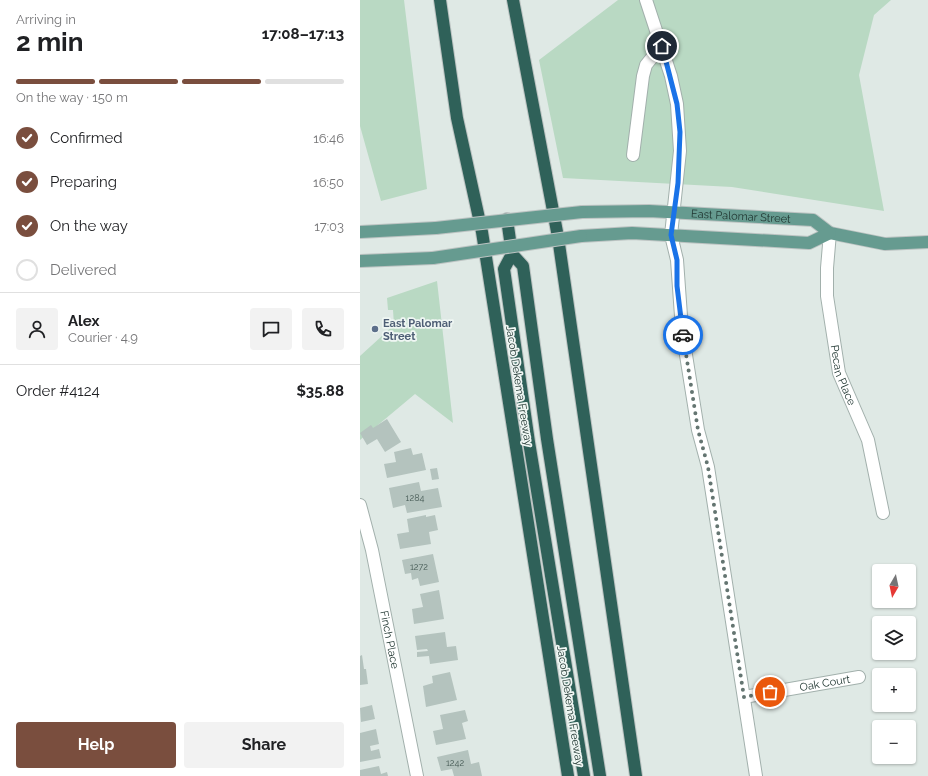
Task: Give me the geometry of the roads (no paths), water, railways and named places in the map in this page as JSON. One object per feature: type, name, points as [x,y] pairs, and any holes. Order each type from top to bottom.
[{"type":"highway","name":"Jacob Dekema Freeway","points":[[440,0],[457,118],[482,232],[568,776]]},
{"type":"highway","points":[[513,0],[558,237],[636,776]]},
{"type":"highway","points":[[508,219],[511,250],[504,270],[529,442],[584,776]]},
{"type":"highway","points":[[511,250],[523,266],[547,439],[600,776]]},
{"type":"main road","name":"East Palomar Street","points":[[360,232],[436,228],[582,212],[649,210],[813,220],[830,233],[885,244],[928,242]]},
{"type":"main road","name":"East Palomar Street","points":[[360,261],[433,258],[511,250],[581,236],[632,233],[809,243],[830,233]]},
{"type":"street","points":[[646,0],[662,46],[677,104],[680,132],[678,183],[671,235],[677,260],[682,330],[698,430],[708,467],[756,776]]},
{"type":"street","points":[[633,155],[643,76],[646,65],[662,46]]},
{"type":"street","name":"Pecan Place","points":[[830,233],[827,268],[827,296],[839,373],[868,439],[883,512]]},
{"type":"street","name":"Finch Place","points":[[360,505],[372,550],[417,776]]},
{"type":"street","name":"Oak Court","points":[[744,697],[859,678]]},
{"type":"place","name":"East Palomar Street","points":[[375,329]]}]
